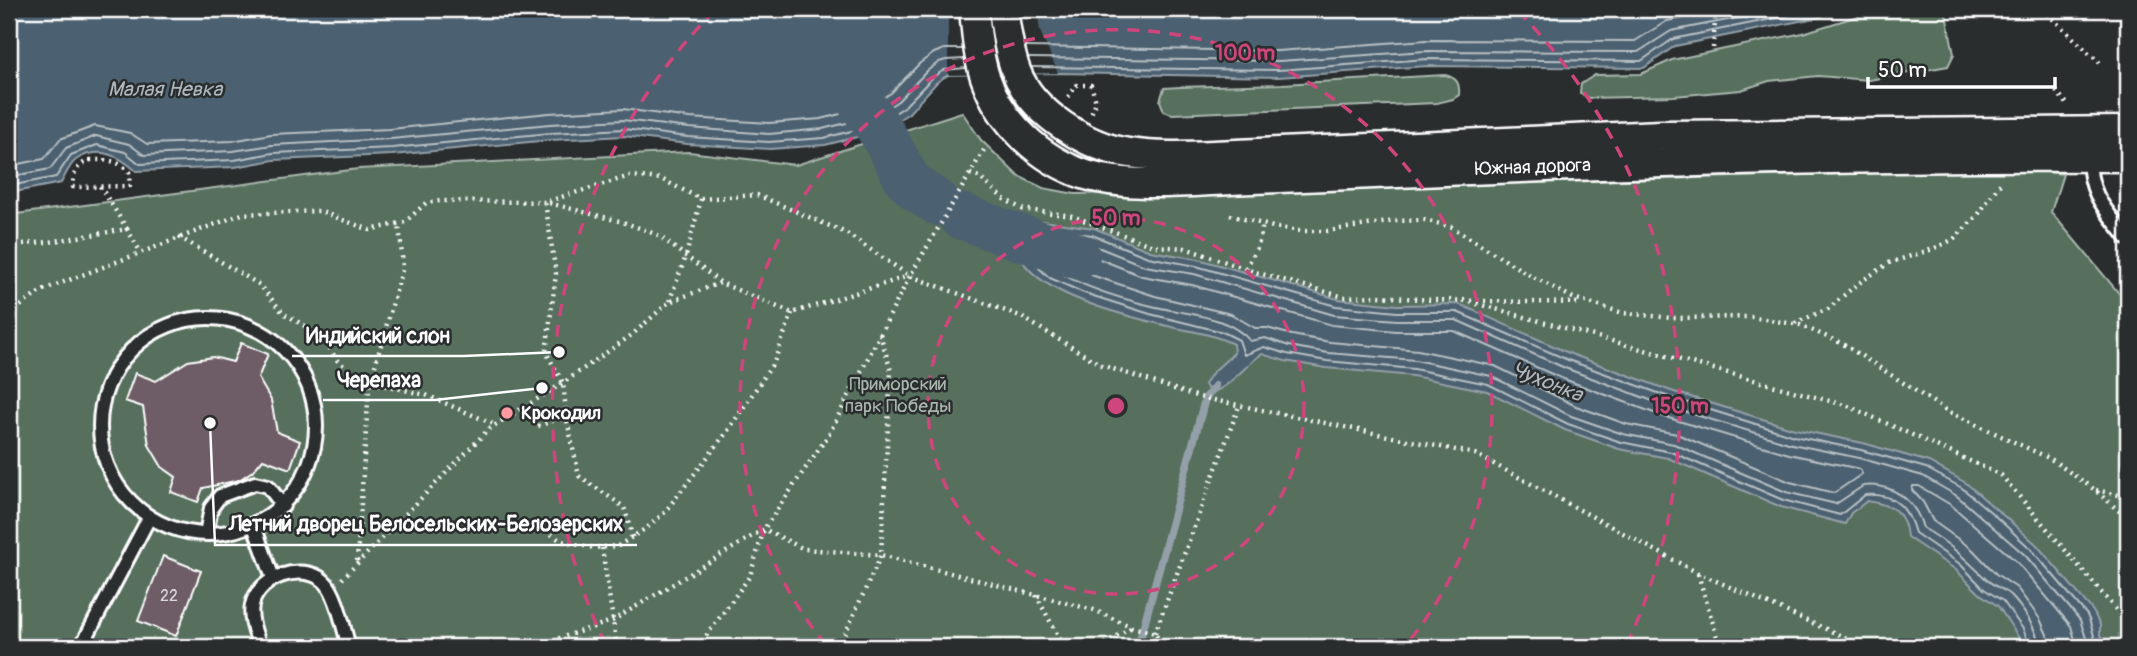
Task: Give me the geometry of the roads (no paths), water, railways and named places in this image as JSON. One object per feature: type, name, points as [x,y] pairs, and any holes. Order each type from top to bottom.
[{"type":"street","name":"Южная дорога","points":[[974,9],[984,74],[993,96],[1031,144],[1055,161],[1088,175],[1125,181],[1216,181],[1660,162],[2037,157],[2128,131]]},
{"type":"street","name":"Южная дорога","points":[[1003,9],[1017,74],[1031,95],[1069,130],[1095,144],[1127,153],[1167,156],[1661,135],[2090,144],[2128,157]]},
{"type":"lane","points":[[2090,144],[2092,188],[2128,239]]},
{"type":"lane","points":[[221,318],[255,327],[284,347],[305,376],[316,409],[316,444],[305,478],[283,506],[254,526],[219,535],[182,533],[149,518],[122,493],[104,461],[99,425],[106,389],[124,357],[152,333],[186,320],[221,318]]},
{"type":"lane","points":[[206,534],[211,508],[220,496],[255,483],[268,486],[283,506]]},
{"type":"lane","points":[[81,647],[149,518]]},
{"type":"lane","points":[[254,526],[273,578]]},
{"type":"lane","points":[[260,647],[253,627],[252,606],[263,585],[273,578],[300,573],[324,580],[331,590],[349,647]]},
{"type":"water","name":"Малая Невка","points":[[9,9],[1835,9],[1820,17],[1675,46],[1644,68],[1427,66],[1279,77],[1058,73],[948,75],[937,82],[909,113],[881,131],[825,145],[770,149],[687,144],[624,136],[392,155],[274,160],[235,167],[136,171],[116,157],[92,153],[74,162],[61,183],[9,193]]},
{"type":"water","points":[[1043,221],[1094,228],[1150,251],[1198,259],[1338,299],[1397,305],[1459,304],[1571,354],[1671,391],[1795,429],[1863,443],[1929,462],[1966,483],[2036,544],[2093,611],[2100,625],[2100,635],[2108,647],[2025,647],[1998,606],[1980,594],[1956,570],[1907,537],[1900,515],[1890,507],[1867,501],[1851,513],[1845,524],[1781,507],[1668,458],[1619,449],[1565,430],[1487,391],[1413,376],[1326,368],[1262,354],[1222,388],[1209,392],[1205,384],[1213,372],[1234,353],[1233,344],[1096,306],[1040,279],[1025,265],[1017,248],[1021,238]]},
{"type":"waterway","points":[[808,9],[818,43],[881,131],[907,179],[938,203]]},
{"type":"waterway","name":"Чухонка","points":[[961,216],[1077,256]]},
{"type":"waterway","points":[[1138,647],[1205,399],[1215,386]]},
{"type":"place","name":"Индийский слон","points":[[559,352]]},
{"type":"place","name":"Черепаха","points":[[542,388]]},
{"type":"place","name":"Крокодил","points":[[507,413]]},
{"type":"place","name":"Летний дворец Белосельских-Белозерских","points":[[210,423]]},
{"type":"park label","name":"Приморский парк Победы","points":[[898,395]]}]
